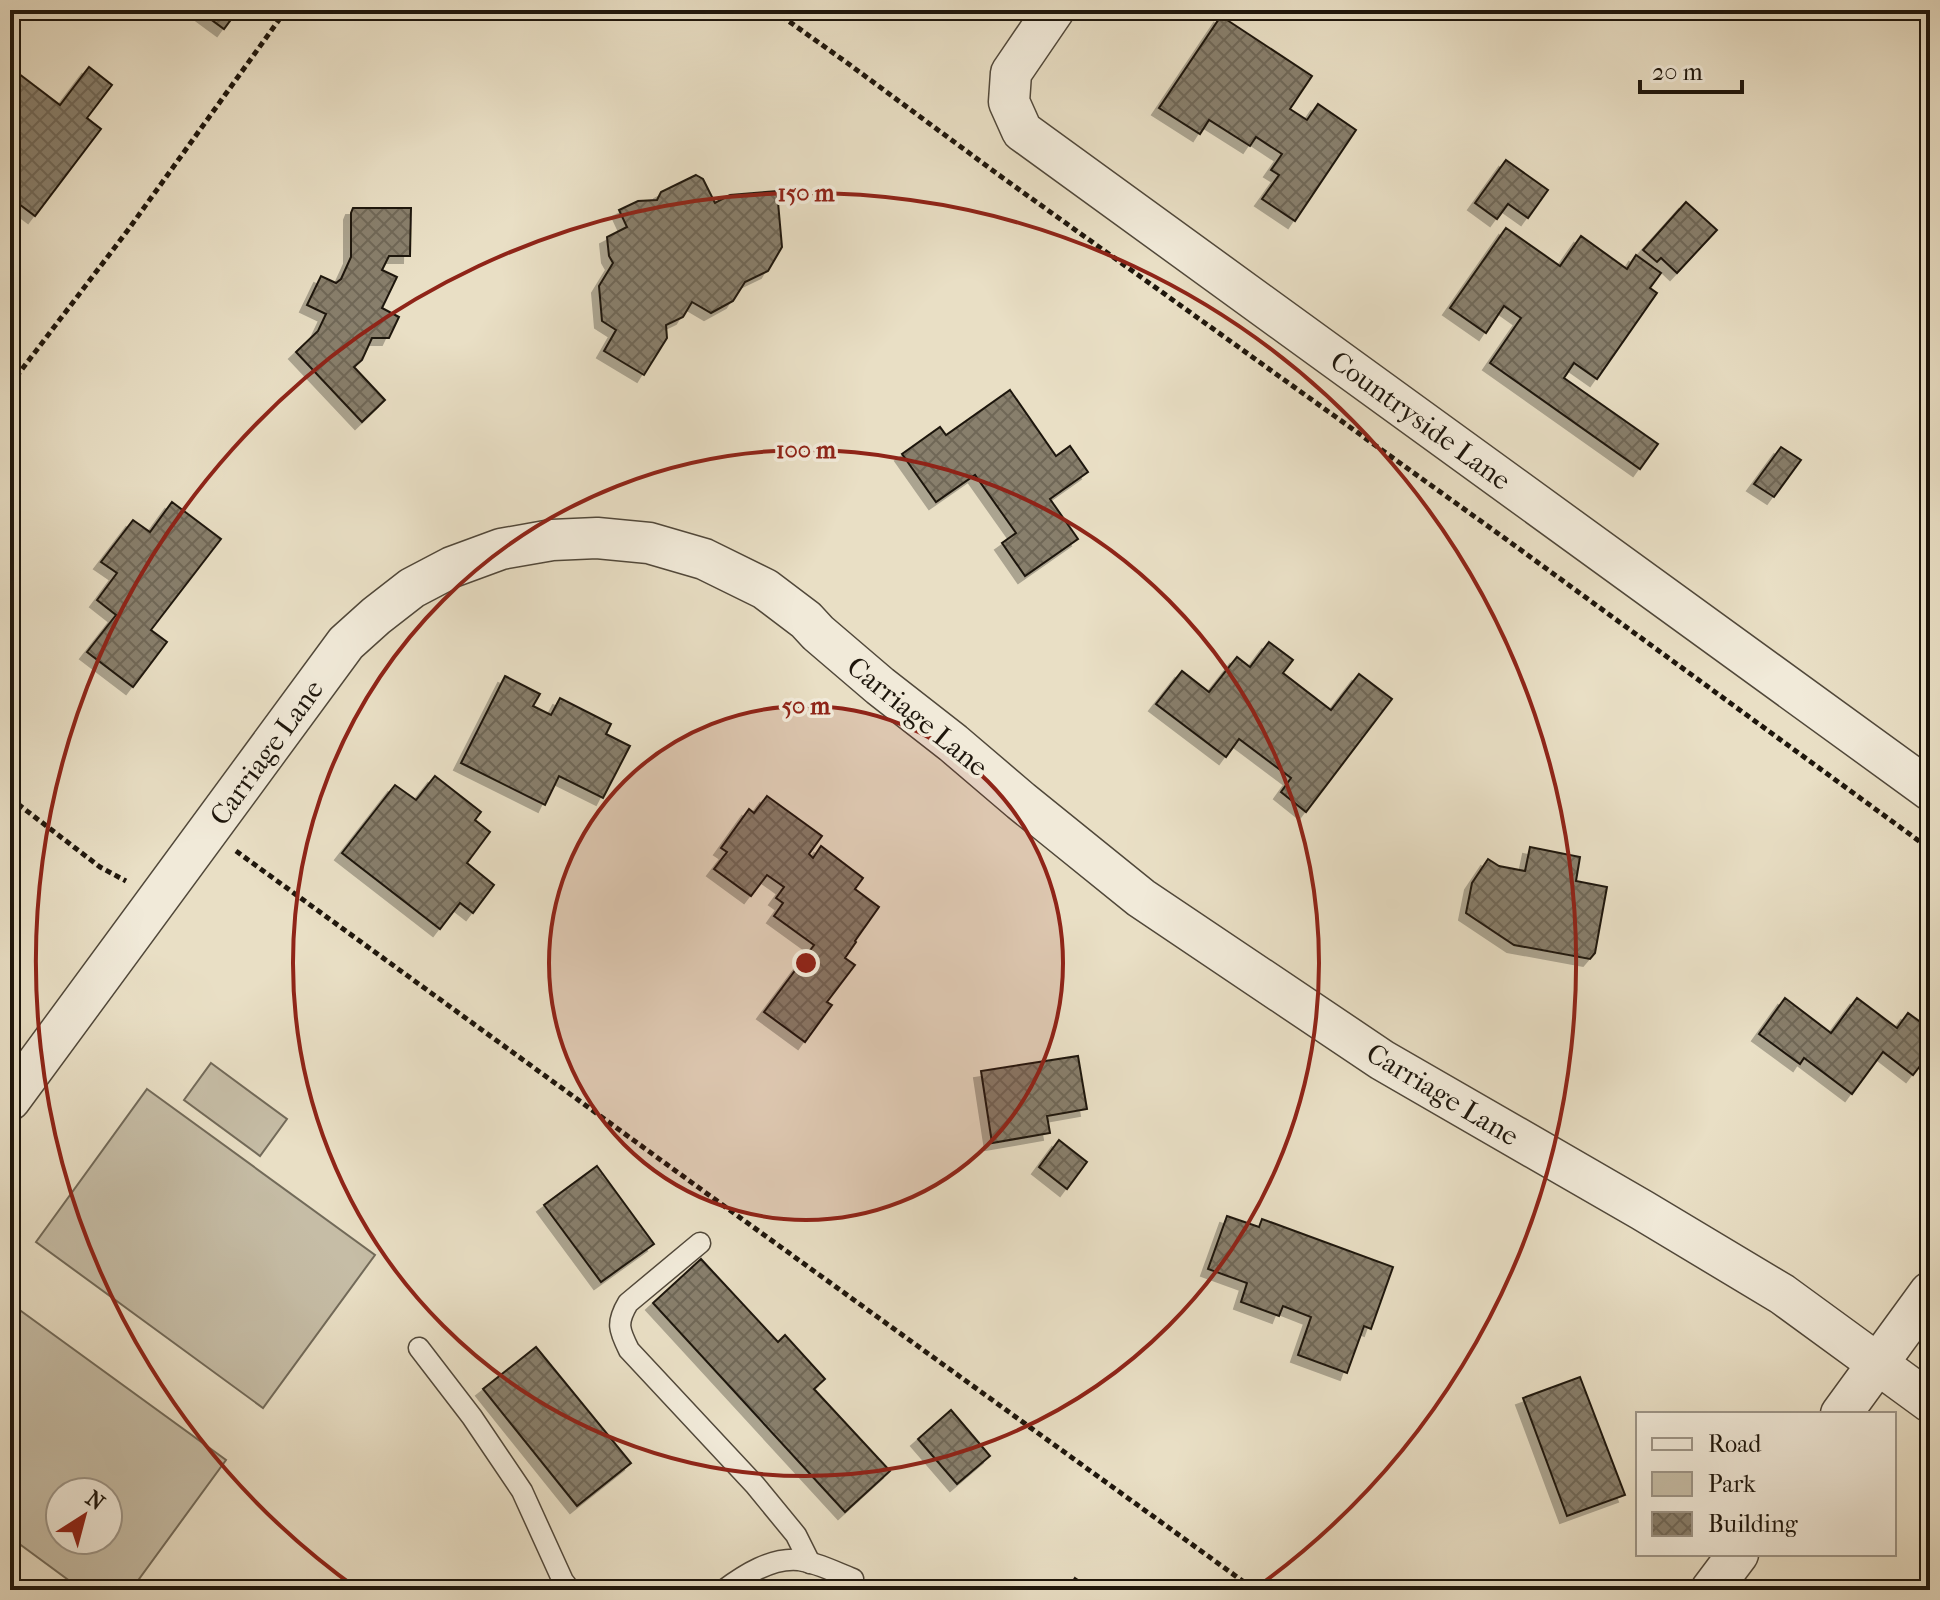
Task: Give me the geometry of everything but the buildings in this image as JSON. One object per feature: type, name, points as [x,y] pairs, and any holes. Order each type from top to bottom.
[{"type":"street","name":"Countryside Lane","points":[[1054,10],[1011,73],[1009,102],[1022,131],[1930,790]]},
{"type":"street","name":"Carriage Lane","points":[[10,1100],[346,643],[376,616],[412,588],[452,567],[501,549],[552,540],[597,538],[649,543],[704,559],[765,589],[1141,898],[1382,1060],[1772,1288],[1930,1402]]},
{"type":"street","points":[[1842,1412],[1930,1292]]},
{"type":"street","points":[[1711,1590],[1736,1556]]},
{"type":"lane","points":[[700,1243],[628,1303],[619,1324],[622,1336],[629,1350],[755,1485],[796,1535],[810,1563]]},
{"type":"lane","points":[[419,1348],[472,1417],[522,1491],[570,1590]]},
{"type":"lane","points":[[724,1590],[769,1564],[796,1560],[853,1579]]},
{"type":"path","points":[[10,385],[128,230],[286,10]]},
{"type":"path","points":[[773,10],[1930,849]]},
{"type":"path","points":[[10,798],[100,867],[156,902]]},
{"type":"path","points":[[209,830],[1255,1590]]},
{"type":"green space","points":[[211,1063],[287,1119],[260,1156],[184,1100]]},
{"type":"green space","points":[[147,1089],[375,1255],[263,1408],[36,1242]]},
{"type":"green space","points":[[10,1303],[226,1460],[131,1590],[82,1590],[10,1537]]}]
